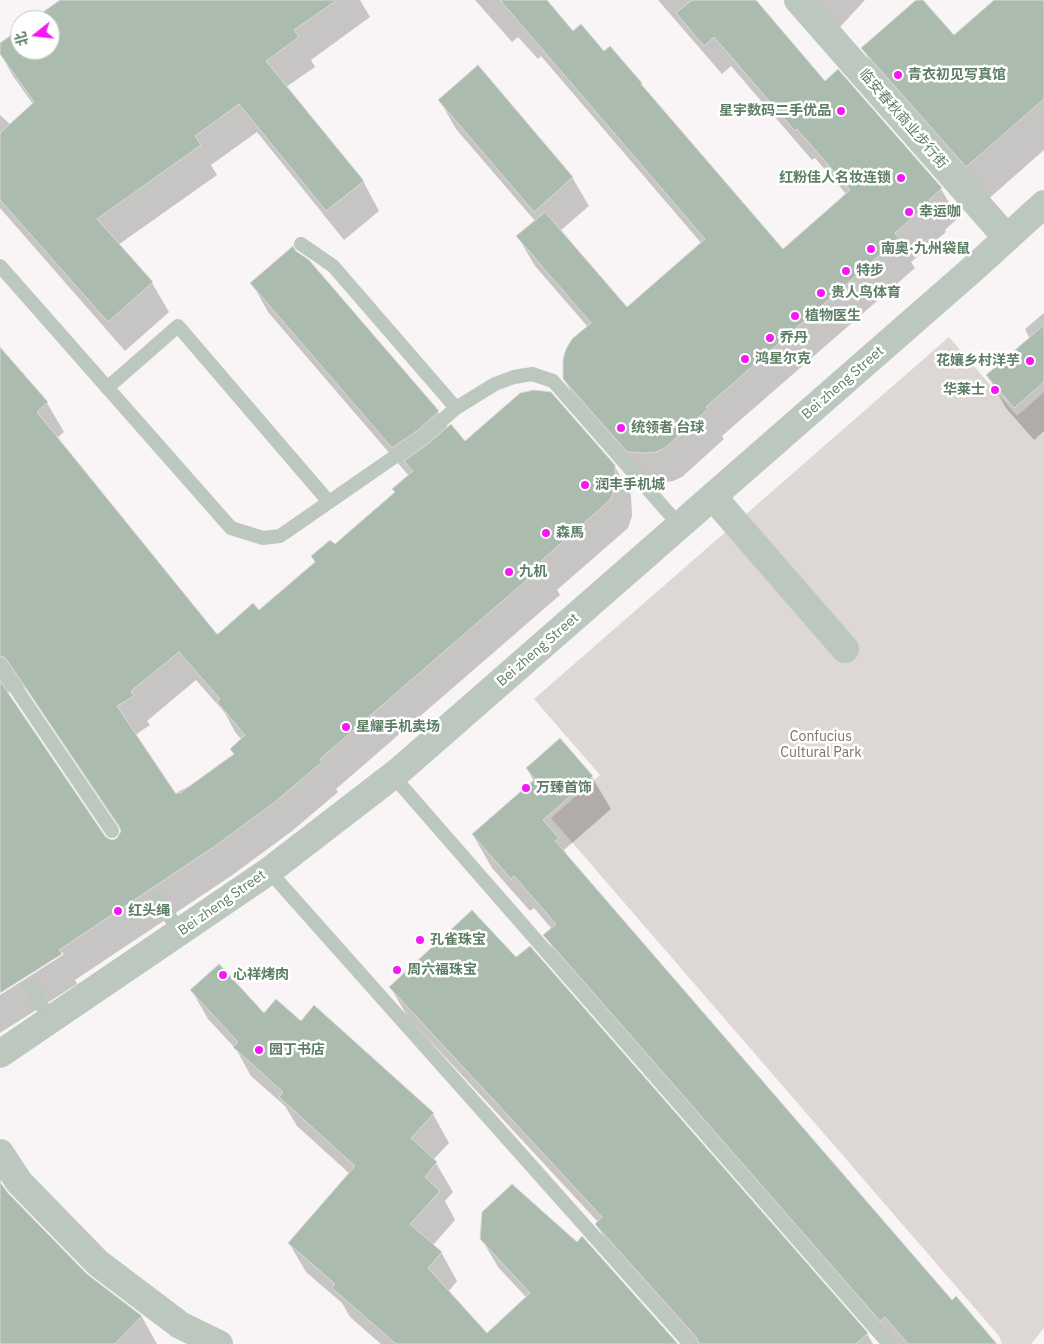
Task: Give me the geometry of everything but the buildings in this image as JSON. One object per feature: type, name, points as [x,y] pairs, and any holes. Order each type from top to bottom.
[{"type":"street","name":"临安春秋商业步行街","points":[[809,4],[1007,238]]},
{"type":"street","name":"Bei zheng Street","points":[[0,1054],[269,870],[393,776],[680,526],[1044,204]]},
{"type":"street","points":[[713,497],[844,649]]},
{"type":"street","points":[[0,1153],[19,1182],[98,1263],[180,1325],[219,1344]]},
{"type":"lane","points":[[301,244],[333,266],[456,408]]},
{"type":"lane","points":[[0,266],[231,528],[263,538],[280,536],[423,437],[456,408],[495,384],[514,377],[532,374],[553,381],[680,526]]},
{"type":"lane","points":[[107,388],[178,326],[329,502]]},
{"type":"lane","points":[[0,665],[112,831]]},
{"type":"lane","points":[[393,776],[889,1344]]},
{"type":"lane","points":[[269,870],[690,1344]]},
{"type":"lane","points":[[158,900],[180,932]]},
{"type":"lane","points":[[29,986],[51,1020]]},
{"type":"green space","name":"Confucius Cultural Park","points":[[949,337],[1017,416],[1044,392],[1044,1328],[1031,1344],[1002,1344],[999,1336],[551,818],[600,775],[534,699]]},
{"type":"place","name":"青衣初见写真馆","points":[[898,75]]},
{"type":"place","name":"星宇数码二手优品","points":[[841,111]]},
{"type":"place","name":"红粉佳人名妆连锁","points":[[901,178]]},
{"type":"place","name":"幸运咖","points":[[909,212]]},
{"type":"place","name":"南奥·九州袋鼠","points":[[871,249]]},
{"type":"place","name":"特步","points":[[846,271]]},
{"type":"place","name":"贵人鸟体育","points":[[821,293]]},
{"type":"place","name":"植物医生","points":[[795,316]]},
{"type":"place","name":"乔丹","points":[[770,338]]},
{"type":"place","name":"鸿星尔克","points":[[745,359]]},
{"type":"place","name":"花孃乡村洋芋","points":[[1030,361]]},
{"type":"place","name":"华莱士","points":[[995,390]]},
{"type":"place","name":"统领者 台球","points":[[621,428]]},
{"type":"place","name":"润丰手机城","points":[[585,485]]},
{"type":"place","name":"森馬","points":[[546,533]]},
{"type":"place","name":"九机","points":[[509,572]]},
{"type":"place","name":"星耀手机卖场","points":[[346,727]]},
{"type":"place","name":"万臻首饰","points":[[526,788]]},
{"type":"place","name":"红头绳","points":[[118,911]]},
{"type":"place","name":"孔雀珠宝","points":[[420,940]]},
{"type":"place","name":"周六福珠宝","points":[[397,970]]},
{"type":"place","name":"心祥烤肉","points":[[223,975]]},
{"type":"place","name":"园丁书店","points":[[259,1050]]}]
